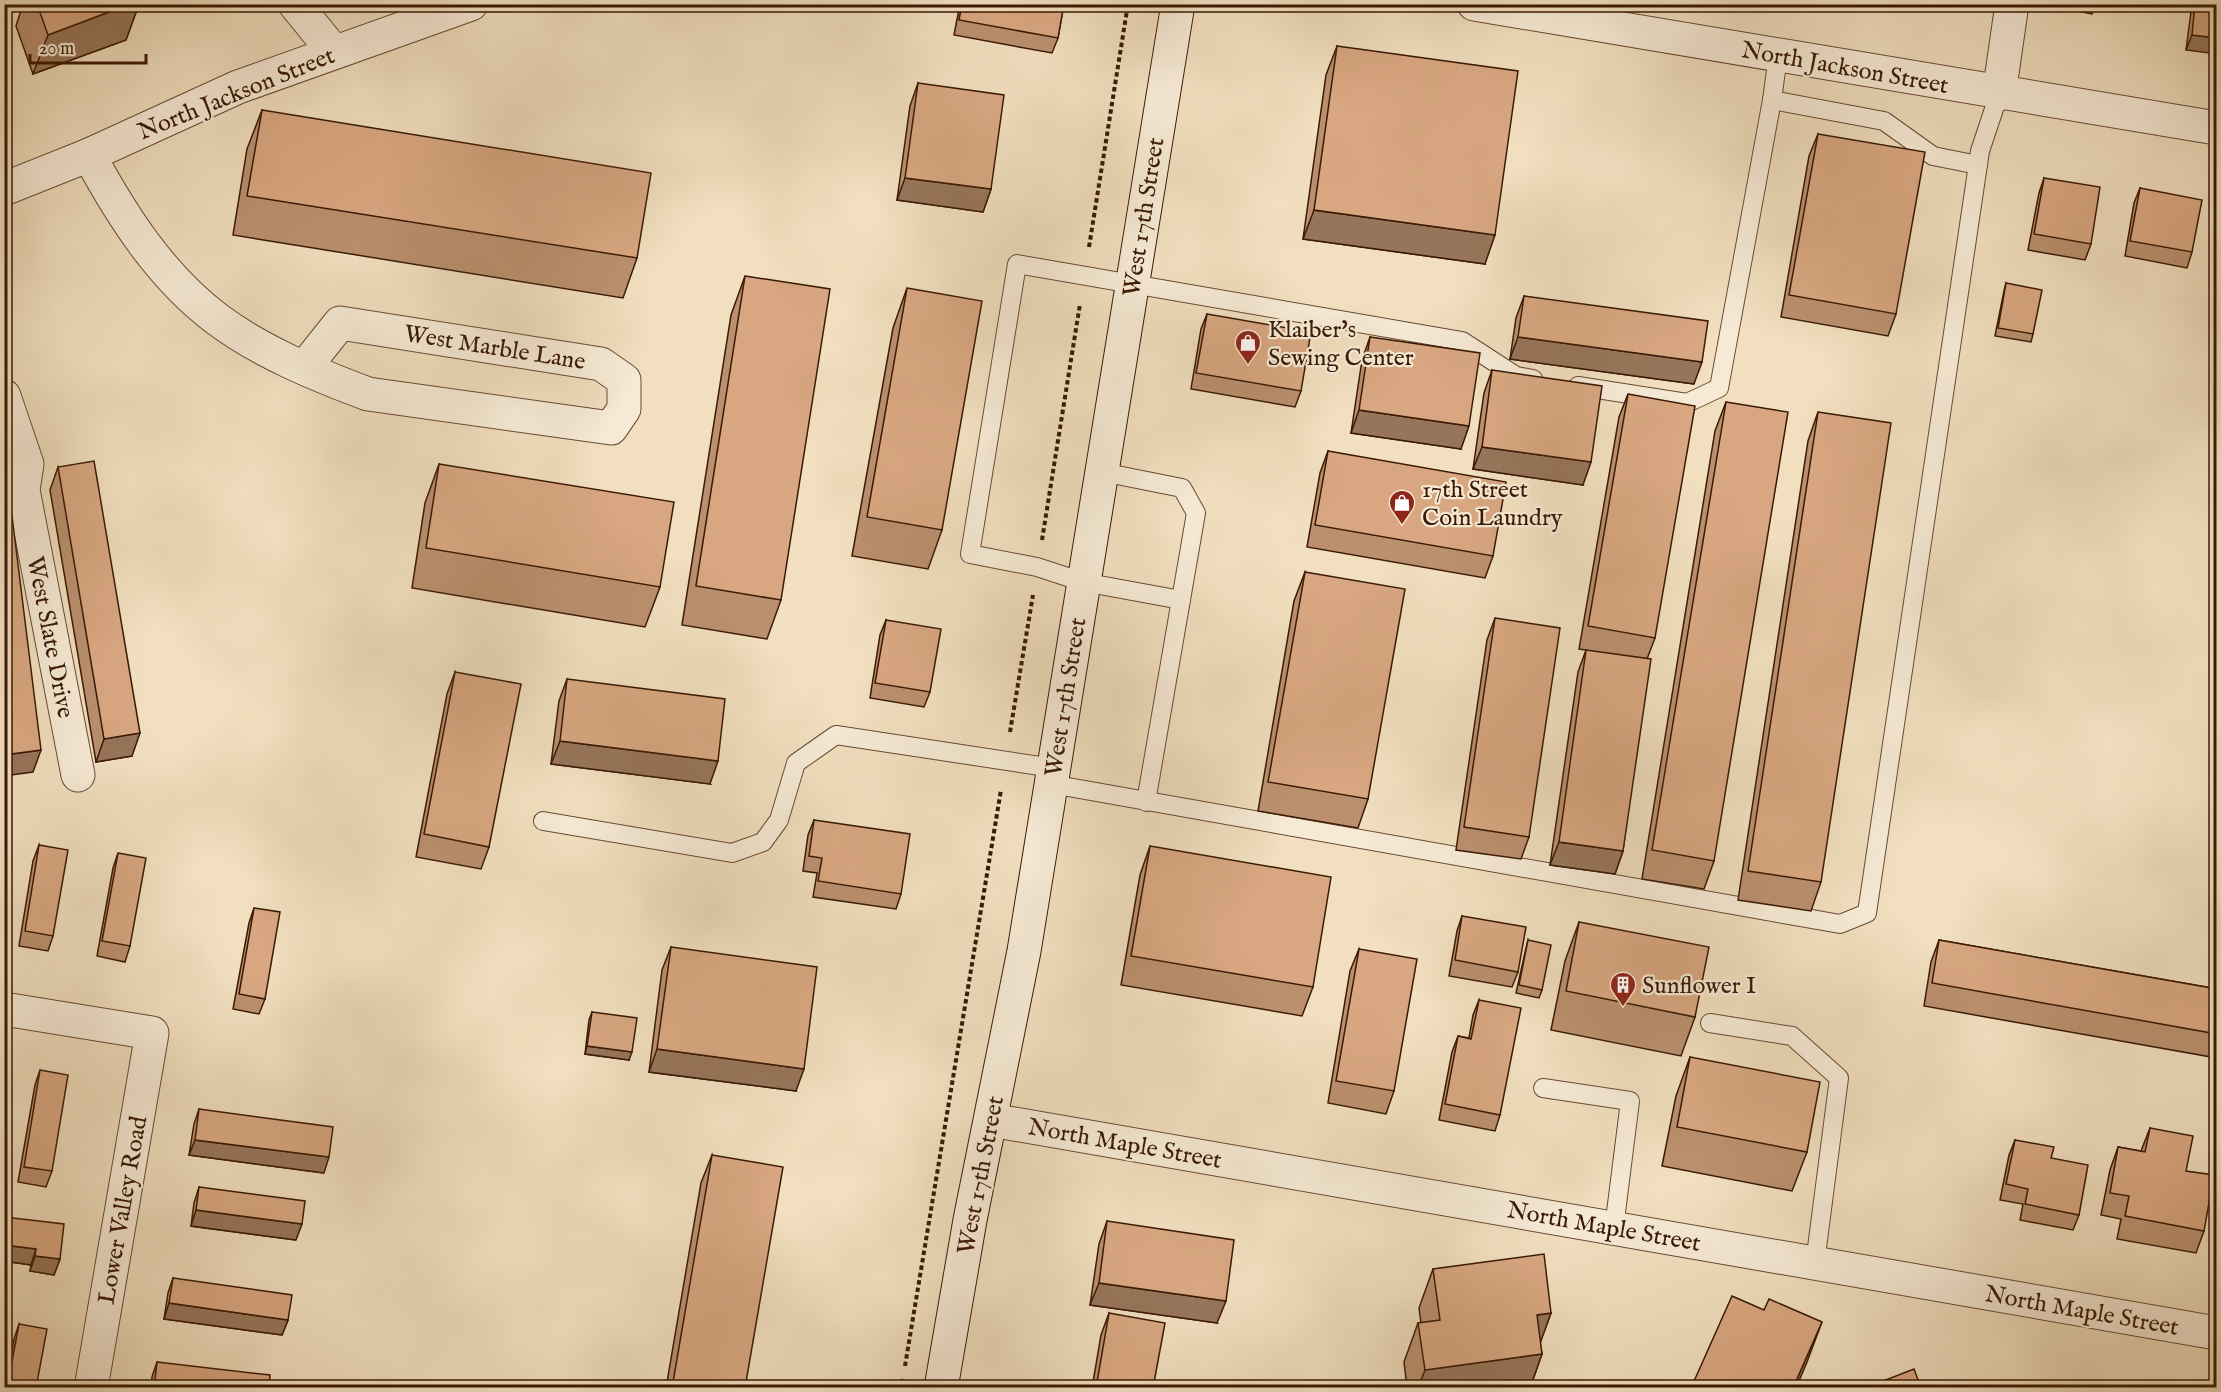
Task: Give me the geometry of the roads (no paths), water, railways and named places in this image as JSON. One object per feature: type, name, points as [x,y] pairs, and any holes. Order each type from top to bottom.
[{"type":"street","points":[[295,4],[334,52]]},
{"type":"street","name":"North Jackson Street","points":[[4,189],[89,155],[238,87],[471,4]]},
{"type":"street","name":"West 17th Street","points":[[941,1388],[1015,998],[1178,4]]},
{"type":"street","name":"North Jackson Street","points":[[1474,4],[2217,128]]},
{"type":"street","points":[[1999,93],[2012,4]]},
{"type":"street","name":"West Marble Lane","points":[[89,155],[108,191],[158,262],[185,292],[217,319],[252,342],[305,366],[368,394],[611,428],[624,409],[624,380],[601,364],[340,323],[305,366]]},
{"type":"street","name":"West Slate Drive","points":[[4,396],[27,464],[23,490],[78,775]]},
{"type":"street","name":"Lower Valley Road","points":[[4,1009],[152,1033],[90,1388]]},
{"type":"street","name":"North Maple Street","points":[[991,1120],[2217,1333]]},
{"type":"lane","points":[[1181,600],[1083,582],[1037,567],[970,554],[1017,264],[1462,341],[1516,376],[1687,403],[1719,388],[1778,56]]},
{"type":"lane","points":[[543,821],[732,853],[763,842],[780,820],[796,763],[836,735],[1006,761],[1146,802],[1840,924],[1868,913],[1978,165],[1999,93]]},
{"type":"lane","points":[[1772,99],[1884,121],[1933,156],[1978,165]]},
{"type":"lane","points":[[1102,472],[1182,488],[1196,513],[1146,802]]},
{"type":"lane","points":[[1710,1023],[1792,1036],[1839,1078],[1815,1263]]},
{"type":"lane","points":[[1543,1088],[1630,1101],[1614,1228]]},
{"type":"place","name":"Klaiber's Sewing Center","points":[[1248,366]]},
{"type":"place","name":"17th Street Coin Laundry","points":[[1402,526]]},
{"type":"place","name":"Sunflower I","points":[[1623,1008]]}]
